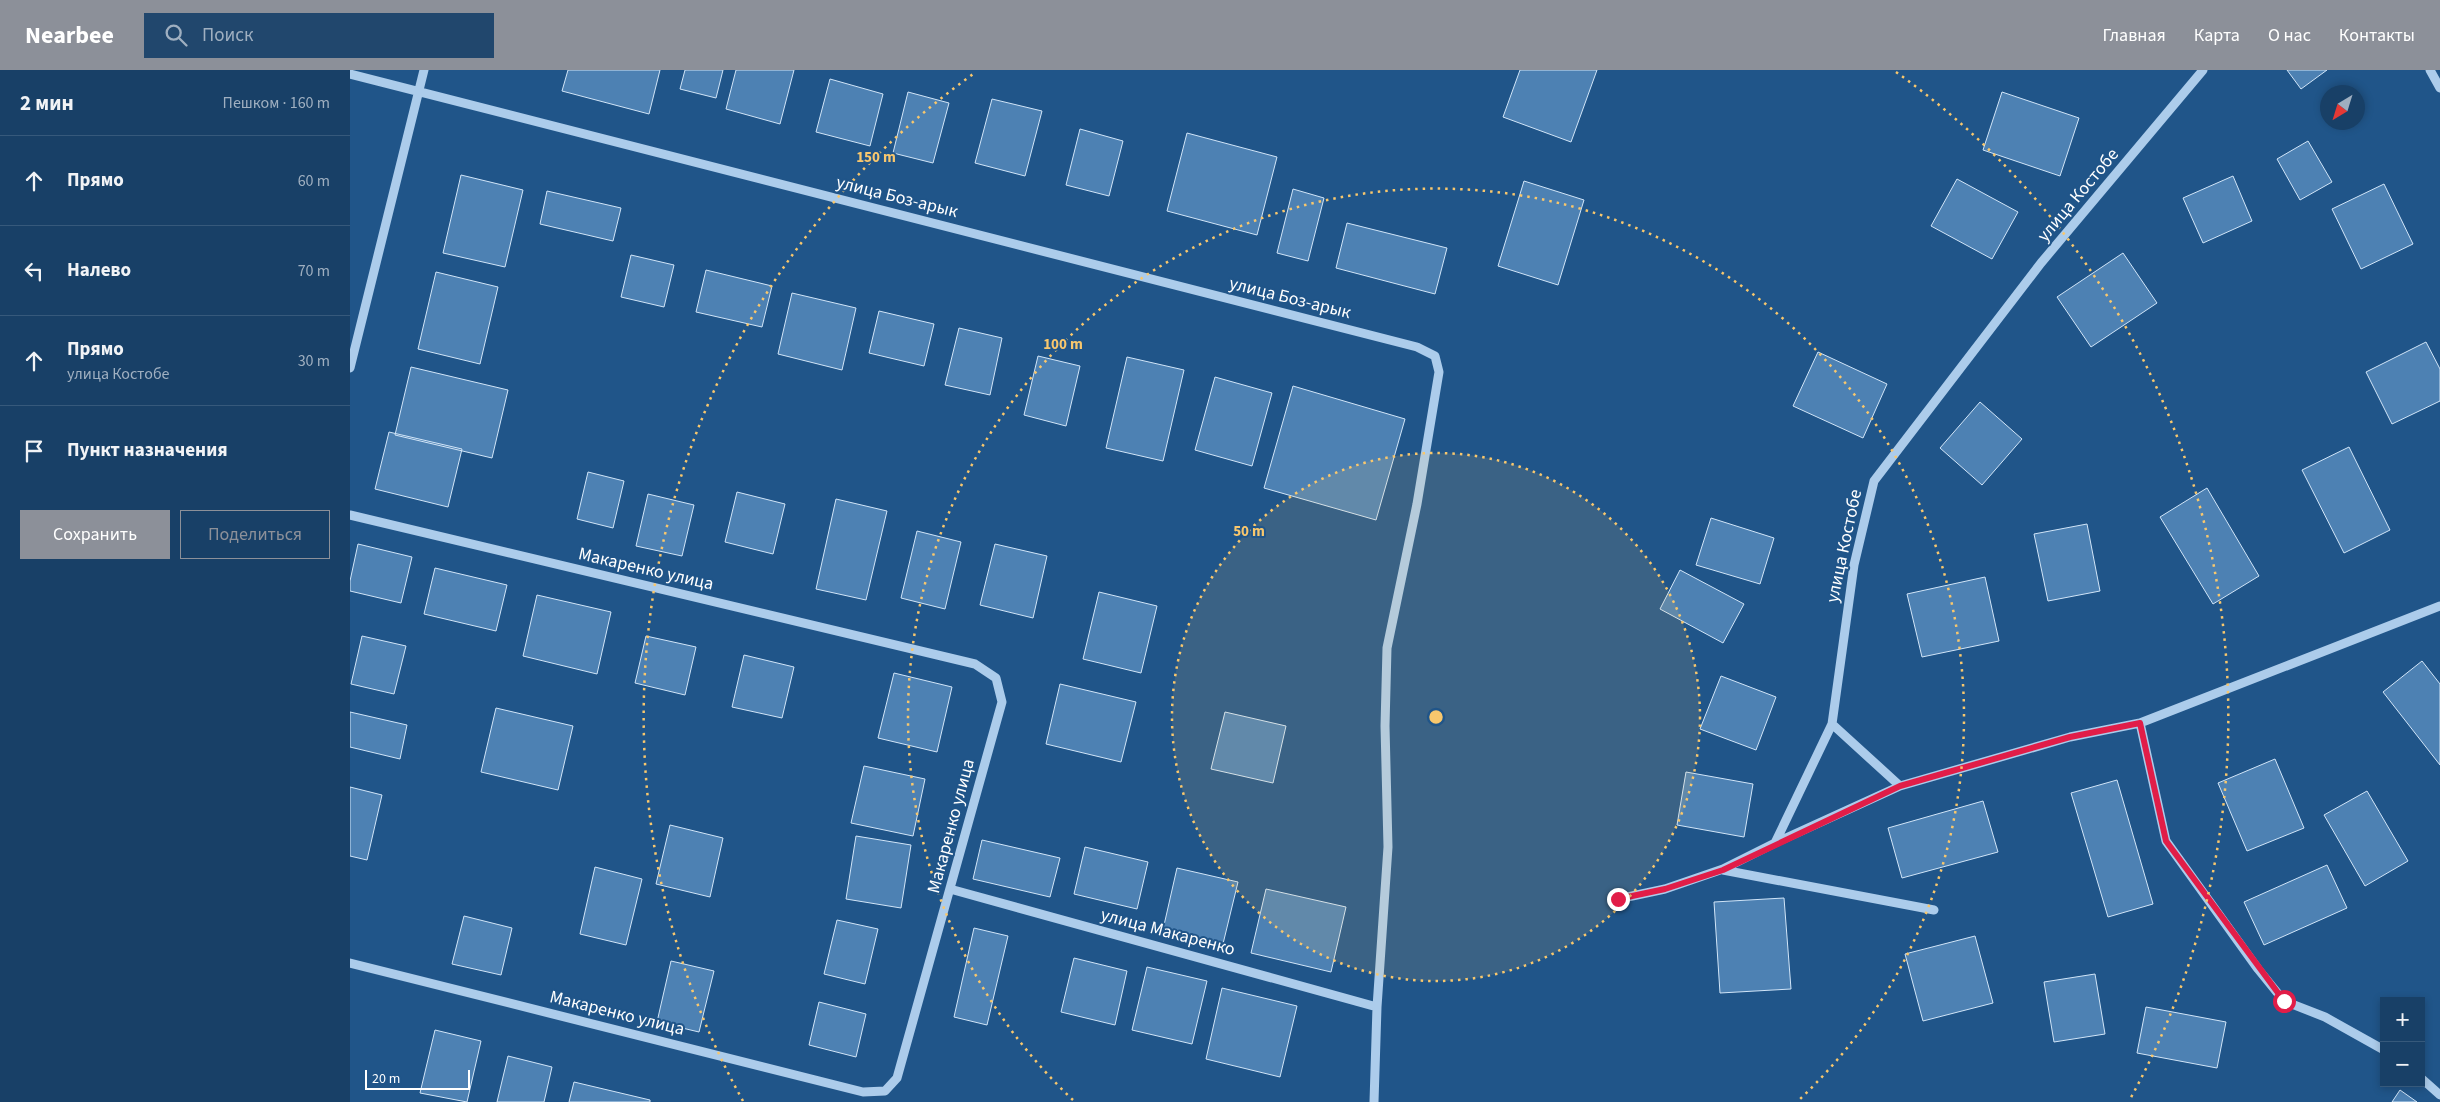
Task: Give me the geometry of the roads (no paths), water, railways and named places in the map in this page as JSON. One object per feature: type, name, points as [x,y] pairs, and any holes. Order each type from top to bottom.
[{"type":"street","points":[[350,368],[424,70]]},
{"type":"street","name":"улица Костобе","points":[[1775,843],[1832,724],[1854,565],[1874,481],[2042,263],[2203,70]]},
{"type":"street","points":[[2430,70],[2440,88]]},
{"type":"street","name":"улица Боз-арык","points":[[350,74],[1417,347],[1435,356],[1439,372],[1438,381],[1417,504],[1387,648],[1388,847],[1377,1007]]},
{"type":"street","name":"Макаренко улица","points":[[350,515],[975,664],[996,678],[1002,702],[896,1078],[885,1092],[863,1092],[350,963]]},
{"type":"street","points":[[1618,899],[1665,889],[1723,870],[1775,843],[1900,786],[2070,737],[2140,723],[2440,606]]},
{"type":"street","points":[[2140,723],[2166,841],[2258,969],[2284,1001],[2325,1017],[2380,1048]]},
{"type":"street","points":[[1832,724],[1900,786]]},
{"type":"street","points":[[1723,870],[1934,910]]},
{"type":"street","name":"улица Макаренко","points":[[950,889],[1377,1007]]},
{"type":"street","points":[[1374,1102],[1377,1007]]},
{"type":"street","points":[[2425,1082],[2440,1095]]}]
